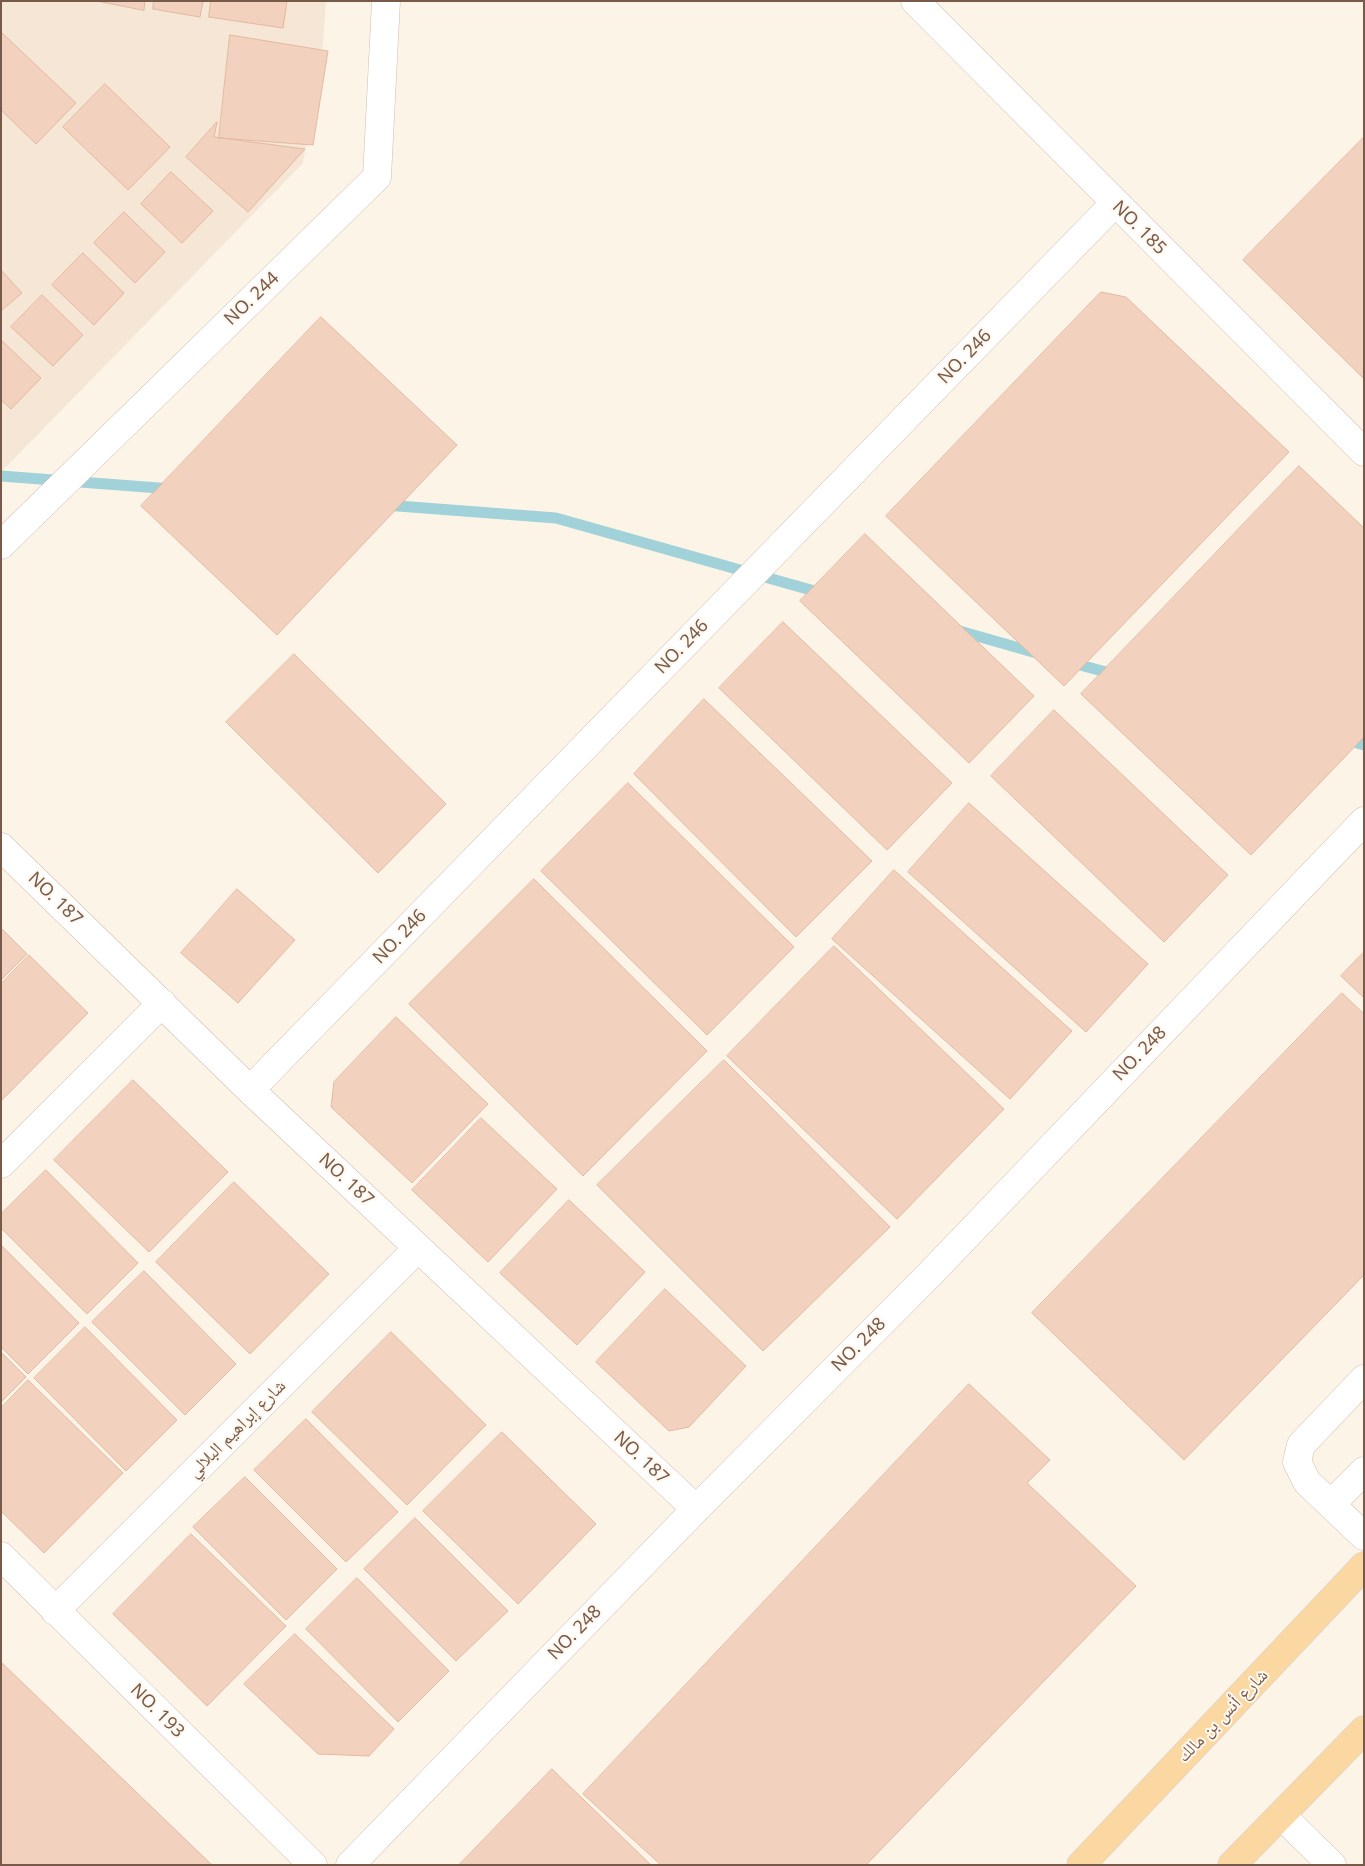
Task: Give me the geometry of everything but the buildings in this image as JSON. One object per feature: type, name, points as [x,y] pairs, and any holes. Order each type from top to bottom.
[{"type":"main road","name":"شارع أنس بن مالك","points":[[1080,1865],[1364,1566]]},
{"type":"main road","points":[[1232,1865],[1364,1730]]},
{"type":"street","name":"NO. 244","points":[[1,545],[377,177],[386,1]]},
{"type":"street","name":"NO. 185","points":[[915,1],[1114,204],[1364,452]]},
{"type":"street","name":"NO. 246","points":[[250,1090],[1114,204]]},
{"type":"street","name":"NO. 248","points":[[350,1865],[696,1509],[930,1274],[1364,821]]},
{"type":"street","name":"NO. 187","points":[[1,847],[250,1090],[696,1509]]},
{"type":"street","points":[[1,1164],[162,1003]]},
{"type":"street","name":"شارع إبراهيم البلالي","points":[[55,1610],[418,1248]]},
{"type":"street","points":[[1364,1379],[1300,1445],[1297,1462],[1307,1482],[1364,1536]]},
{"type":"street","points":[[1330,1504],[1364,1471]]},
{"type":"street","name":"NO. 193","points":[[1,1556],[313,1865]]},
{"type":"street","points":[[1281,1815],[1332,1865]]},
{"type":"shaded area","points":[[1,1],[326,1],[323,44],[303,163],[1,472]]},
{"type":"waterway","points":[[1,476],[172,489]]},
{"type":"waterway","points":[[385,505],[556,518],[825,594]]},
{"type":"waterway","points":[[956,630],[1040,654]]},
{"type":"waterway","points":[[1069,662],[1117,675]]},
{"type":"waterway","points":[[1344,739],[1364,745]]}]
